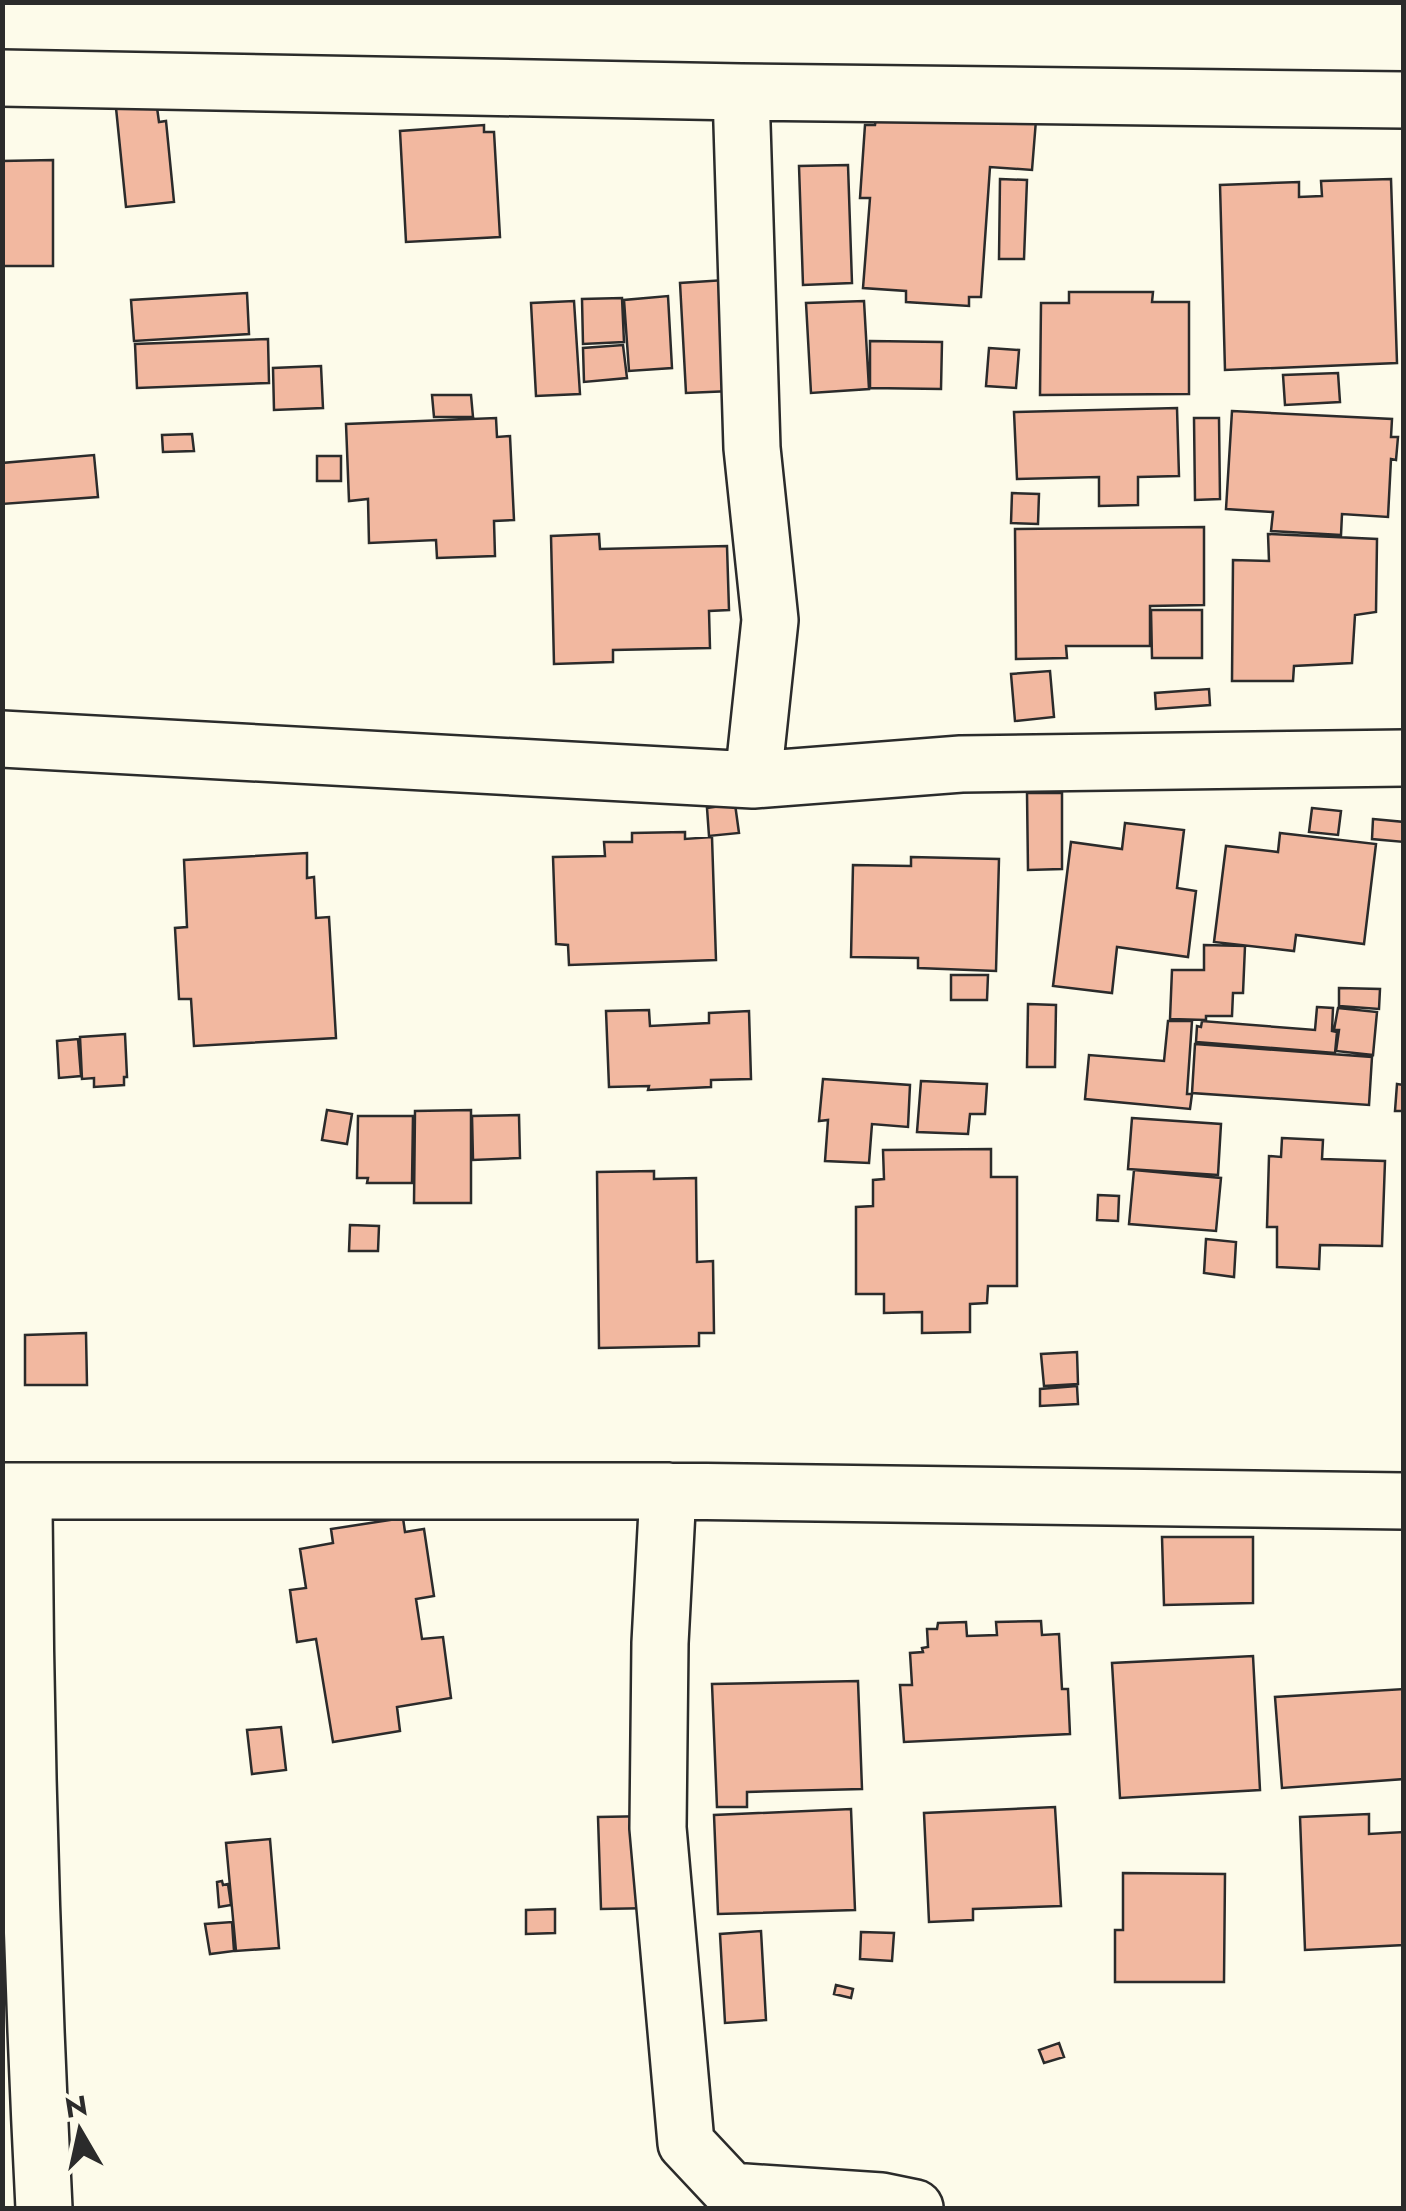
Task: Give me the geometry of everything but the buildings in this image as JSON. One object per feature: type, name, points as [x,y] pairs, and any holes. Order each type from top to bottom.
[{"type":"street","points":[[2,78],[1404,100]]},
{"type":"street","points":[[741,92],[752,448],[770,620],[754,780]]},
{"type":"street","points":[[2,739],[754,780],[960,764],[1404,758]]},
{"type":"street","points":[[44,2208],[34,2011],[25,1645],[13,1492],[668,1492],[1404,1501]]},
{"type":"street","points":[[668,1492],[660,1643],[658,1828],[686,2143],[730,2191],[881,2201],[916,2208]]}]
